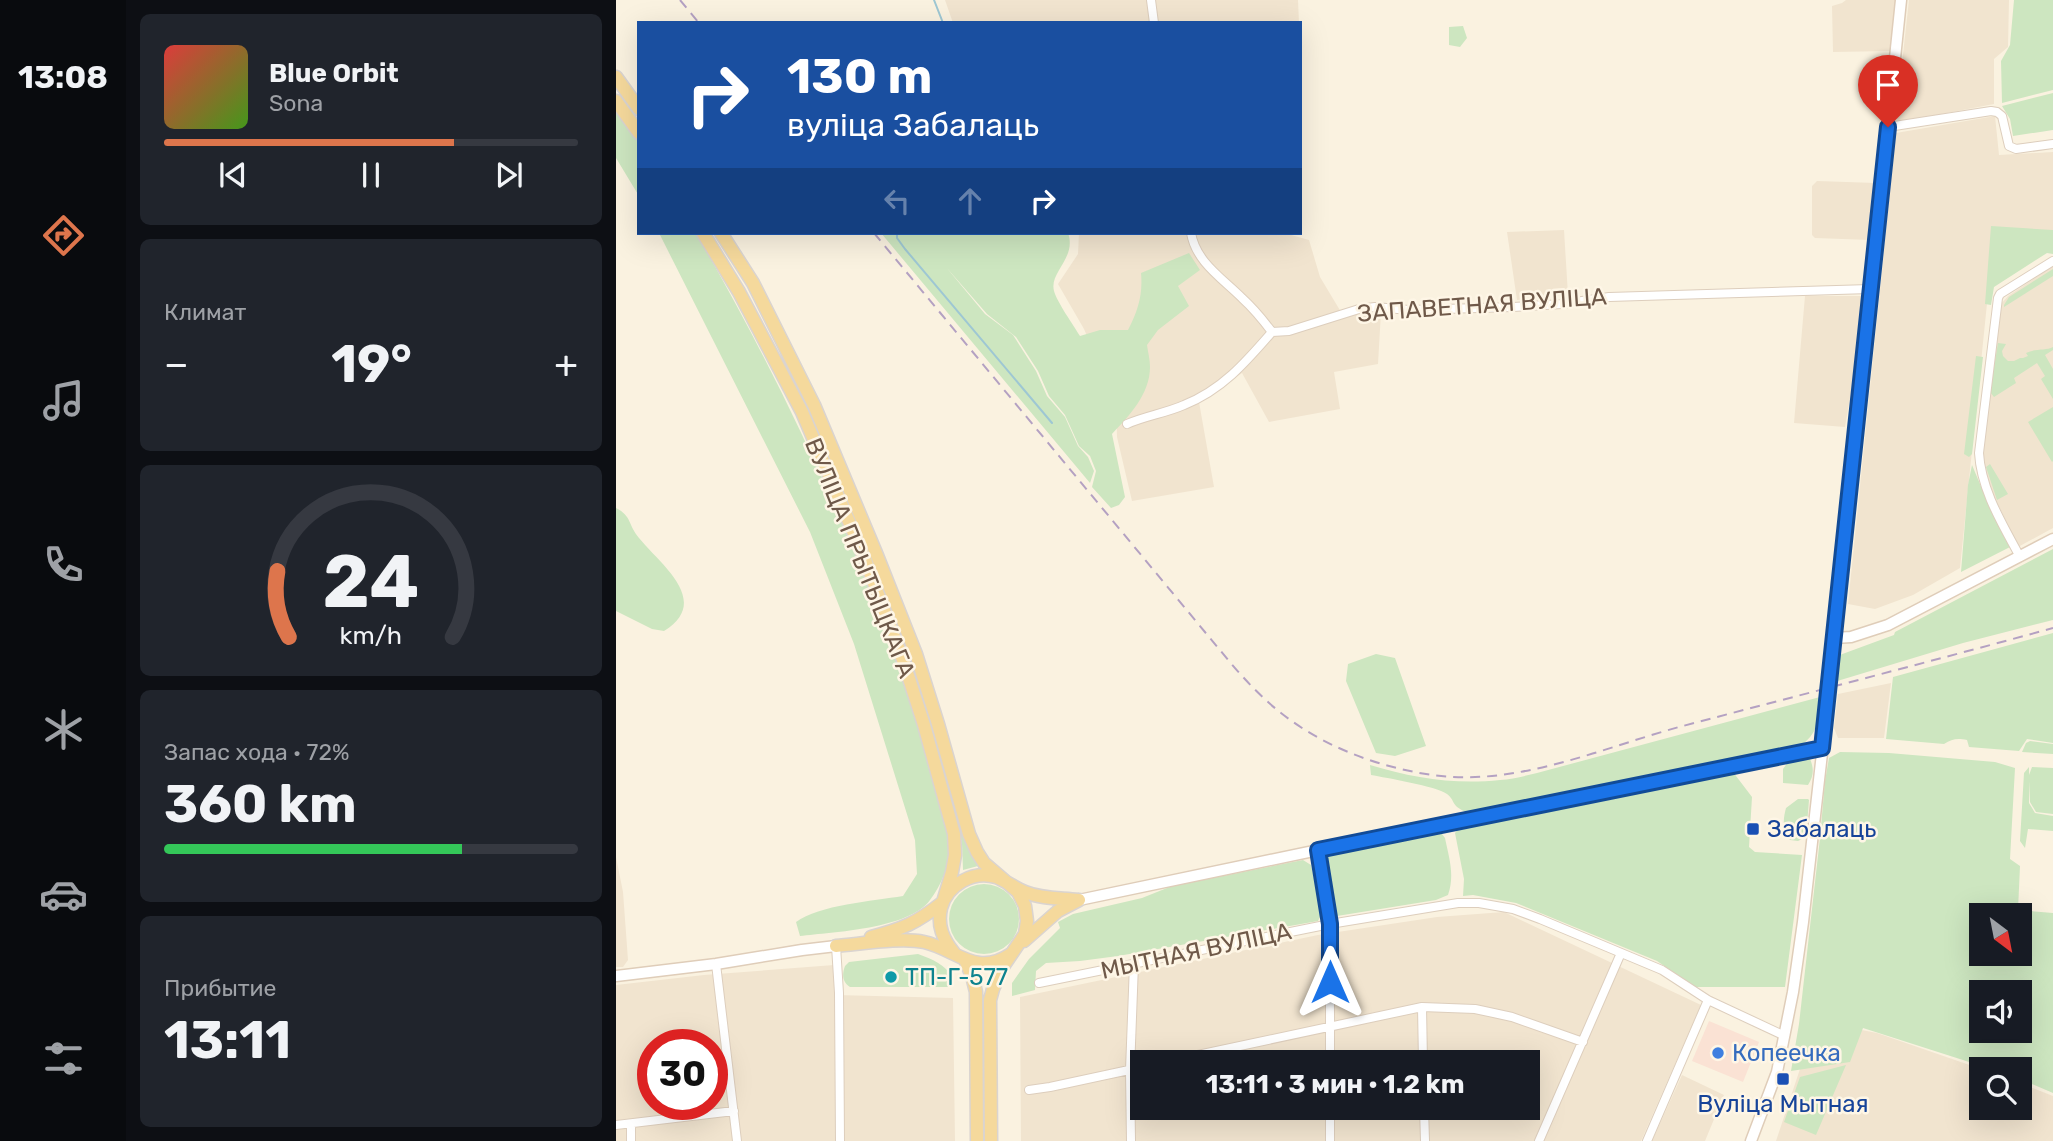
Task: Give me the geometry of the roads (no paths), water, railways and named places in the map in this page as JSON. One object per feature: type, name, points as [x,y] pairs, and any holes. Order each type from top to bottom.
[{"type":"main road","points":[[1751,1141],[1777,1072],[1803,922],[1901,0]]},
{"type":"main road","points":[[616,77],[637,106]]},
{"type":"main road","points":[[616,101],[637,130]]},
{"type":"main road","name":"ВУЛІЦА ПРЫТЫЦКАГА","points":[[704,235],[739,292],[802,412],[864,557],[904,663],[954,834],[955,855],[943,902]]},
{"type":"main road","name":"ВУЛІЦА ПРЫТЫЦКАГА","points":[[722,235],[753,284],[814,405],[916,654],[939,724],[969,834],[984,863],[1007,882]]},
{"type":"main road","points":[[1835,638],[1850,637],[1888,625],[2053,539]]},
{"type":"main road","points":[[991,1141],[990,1000],[993,989],[1004,965],[1034,931],[1058,911],[1079,900],[1822,748]]},
{"type":"main road","points":[[977,1141],[976,992],[965,960],[954,953],[945,942],[940,929],[939,915],[943,902],[949,891],[959,883],[970,877],[983,876],[995,877],[1039,896],[1079,900]]},
{"type":"main road","points":[[616,976],[892,941],[923,942],[965,960],[987,964],[1008,956],[1017,949],[1025,934],[1025,906],[1018,892],[1007,882]]},
{"type":"main road","points":[[836,946],[900,929],[920,920],[943,902]]},
{"type":"street","points":[[1151,0],[1154,21]]},
{"type":"street","points":[[1888,127],[1990,111],[2002,116],[2008,146],[2016,149],[2053,144]]},
{"type":"street","points":[[1127,424],[1184,406],[1211,392],[1241,368],[1272,332],[1244,300],[1208,267],[1194,247],[1191,235]]},
{"type":"street","points":[[2021,557],[1993,505],[1982,476],[1979,461],[1980,440],[1998,298],[2053,261]]},
{"type":"street","name":"ЗАПАВЕТНАЯ ВУЛІЦА","points":[[1272,332],[1289,331],[1359,309],[1375,307],[1409,310],[1513,307],[1609,297],[1870,289]]},
{"type":"street","points":[[1318,850],[1330,924],[1330,1050]]},
{"type":"street","name":"МЫТНАЯ ВУЛІЦА","points":[[1039,983],[1330,924],[1458,903],[1479,903],[1513,909],[1662,970],[1708,1000],[1785,1036]]},
{"type":"street","points":[[836,946],[840,1141]]},
{"type":"street","points":[[1539,1141],[1621,953]]},
{"type":"street","points":[[716,964],[737,1141]]},
{"type":"street","points":[[1131,1050],[1134,964]]},
{"type":"street","points":[[1647,1141],[1708,1000]]},
{"type":"street","points":[[1223,1050],[1422,1007],[1475,1009],[1511,1017],[1583,1042]]},
{"type":"street","points":[[1422,1007],[1423,1050]]},
{"type":"street","points":[[1029,1090],[1130,1070]]},
{"type":"street","points":[[616,1125],[734,1111]]},
{"type":"street","points":[[1131,1120],[1131,1141]]},
{"type":"street","points":[[1330,1120],[1330,1141]]},
{"type":"street","points":[[1424,1120],[1424,1141]]},
{"type":"street","points":[[631,1124],[631,1141]]},
{"type":"waterway","points":[[934,0],[942,21]]},
{"type":"waterway","points":[[897,235],[905,249],[1052,423]]},
{"type":"railway","points":[[680,0],[697,21]]},
{"type":"railway","points":[[876,235],[1247,682],[1274,707],[1315,736],[1372,761],[1432,775],[1495,776],[1526,771],[1679,727],[2053,628]]},
{"type":"place","name":"Забалаць","points":[[1753,829]]},
{"type":"place","name":"ТП-Г-577","points":[[891,977]]},
{"type":"place","name":"Копеечка","points":[[1718,1053]]},
{"type":"place","name":"Вуліца Мытная","points":[[1783,1079]]}]
